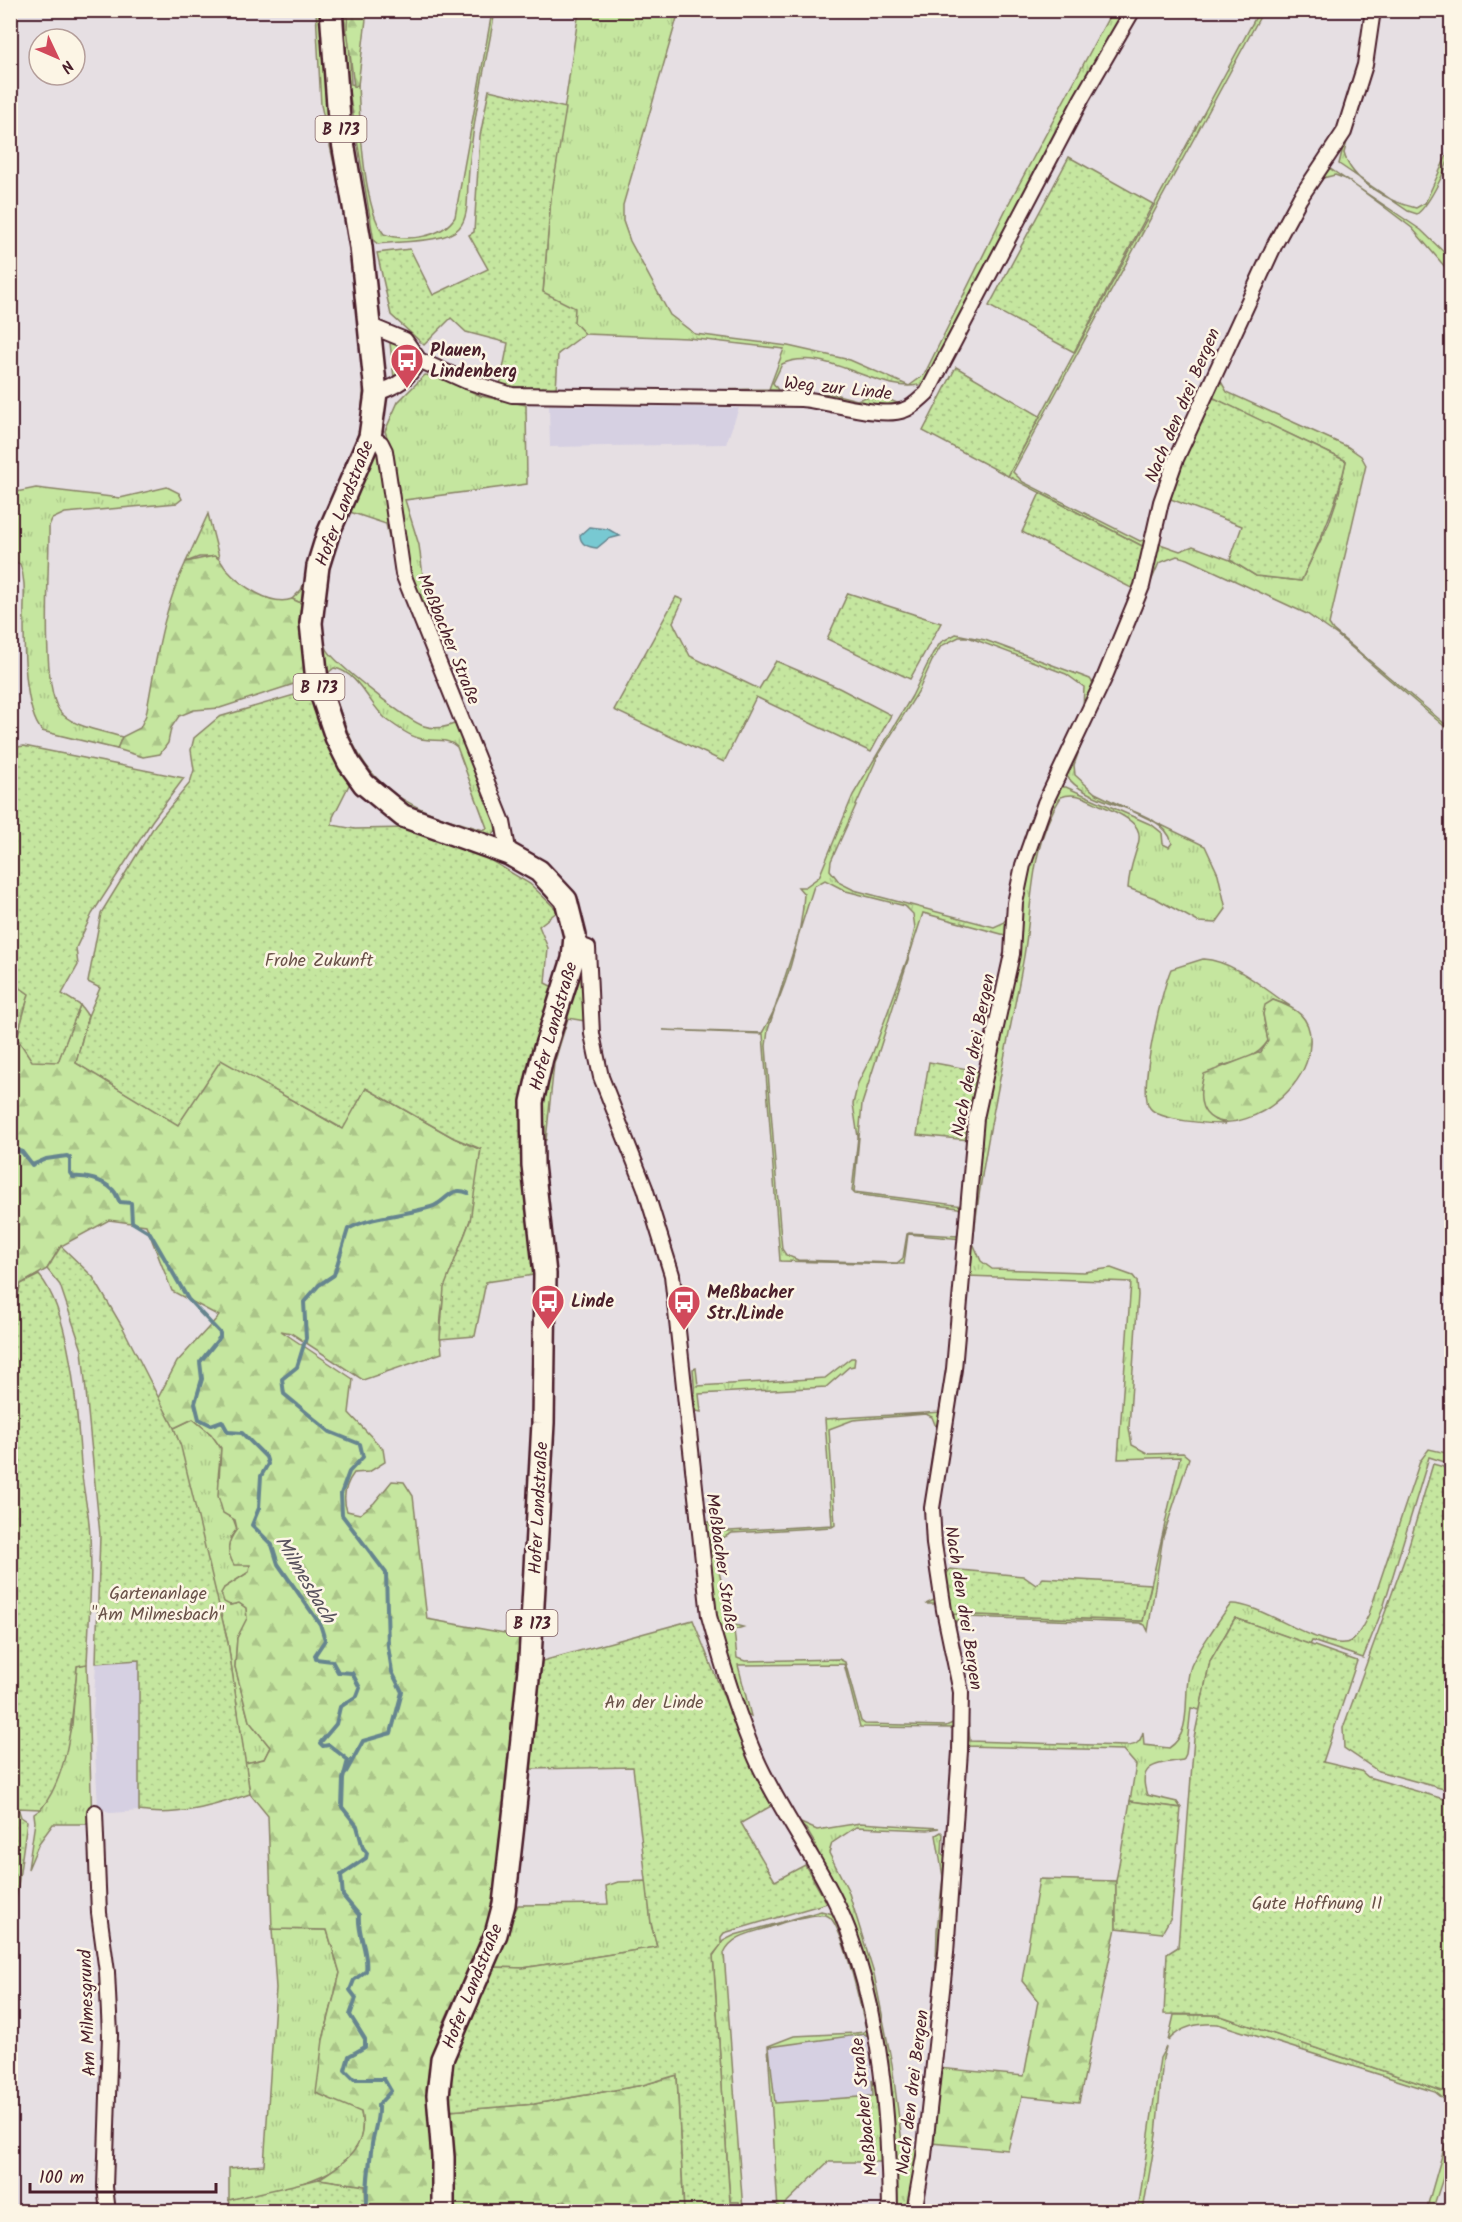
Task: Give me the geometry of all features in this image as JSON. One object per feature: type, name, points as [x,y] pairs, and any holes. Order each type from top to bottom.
[{"type":"main road","name":"Hofer Landstraße","points":[[331,10],[339,120],[357,218],[371,326],[376,393],[370,437],[328,534],[312,595],[313,655],[325,706],[349,763],[364,784],[380,800],[413,821],[509,854],[539,871],[560,893],[571,913],[575,943],[565,990],[542,1058],[532,1102],[533,1165],[545,1274],[543,1423],[530,1659],[519,1773],[508,1876],[498,1924],[442,2059],[438,2095],[443,2157],[443,2211]]},
{"type":"street","name":"Weg zur Linde","points":[[371,326],[405,340],[419,360],[466,381],[512,395],[801,399],[824,400],[894,413],[906,410],[927,393],[1082,98],[1133,10]]},
{"type":"street","name":"Nach den drei Bergen","points":[[914,2211],[924,2157],[946,1953],[960,1751],[961,1692],[944,1610],[934,1544],[932,1508],[954,1369],[976,1118],[1012,954],[1015,903],[1023,865],[1045,803],[1103,681],[1142,586],[1161,502],[1176,459],[1275,243],[1300,198],[1344,132],[1365,65],[1373,10]]},
{"type":"street","points":[[376,393],[402,382],[412,373],[419,360]]},
{"type":"street","name":"Meßbacher Straße","points":[[370,437],[381,443],[385,451],[403,574],[503,822],[509,854]]},
{"type":"street","name":"Meßbacher Straße","points":[[575,943],[588,948],[592,1034],[601,1077],[645,1188],[672,1275],[709,1616],[723,1668],[756,1758],[817,1866],[847,1929],[868,1999],[876,2038],[886,2118],[890,2211]]},
{"type":"street","name":"Am Milmesgrund","points":[[94,1812],[99,1913],[107,1972],[110,2035],[105,2187],[108,2211]]},
{"type":"shaded area","points":[[549,405],[739,408],[726,444],[550,447]]},
{"type":"shaded area","points":[[139,1660],[139,1811],[111,1813],[98,1807],[93,1716],[96,1663]]},
{"type":"shaded area","points":[[866,2034],[874,2096],[775,2103],[769,2047]]},
{"type":"green space","points":[[316,11],[325,11],[356,247],[369,417],[303,604],[292,599],[301,590],[351,458],[360,426],[365,374],[347,223],[321,105]]},
{"type":"green space","points":[[344,11],[348,11],[351,84],[358,85],[364,163],[371,205],[384,234],[413,238],[442,230],[455,217],[492,12],[495,11],[472,141],[466,213],[459,228],[453,233],[433,239],[378,244],[374,241],[348,86]]},
{"type":"green space","points":[[348,11],[367,11],[358,85],[354,87],[347,28]]},
{"type":"green space","points":[[579,11],[679,11],[623,205],[623,221],[630,241],[670,315],[695,334],[788,346],[850,360],[909,386],[874,379],[837,365],[800,360],[782,364],[773,383],[778,390],[834,394],[857,400],[876,394],[897,403],[905,403],[874,407],[816,394],[700,392],[699,390],[769,389],[784,349],[688,338],[585,334],[543,293],[551,197]]},
{"type":"green space","points":[[1112,11],[1129,11],[925,383],[909,386],[924,375],[1009,203]]},
{"type":"green space","points":[[1259,11],[1263,11],[1013,472],[1023,482],[1140,541],[1144,540],[1160,481],[1236,311],[1275,231],[1337,131],[1351,100],[1370,11],[1363,65],[1347,117],[1331,149],[1283,223],[1254,280],[1178,451],[1160,499],[1146,548],[1008,476]]},
{"type":"green space","points":[[1376,11],[1384,11],[1378,23],[1344,153],[1354,173],[1360,178],[1339,164]]},
{"type":"green space","points":[[489,90],[566,108],[551,198],[543,292],[575,308],[574,322],[585,334],[558,354],[556,391],[500,385],[508,343],[466,332],[451,318],[424,345],[391,315],[377,253],[410,249],[433,295],[488,269],[469,235],[474,232],[480,136]]},
{"type":"green space","points":[[1451,146],[1448,162],[1439,182],[1428,201],[1417,214],[1390,199],[1416,208],[1425,203]]},
{"type":"green space","points":[[1069,157],[1153,204],[1074,352],[989,306]]},
{"type":"green space","points":[[1329,168],[1345,178],[1335,175],[1323,178],[1287,229],[1312,187]]},
{"type":"green space","points":[[1360,178],[1390,199],[1372,189]]},
{"type":"green space","points":[[1354,185],[1421,230],[1451,259],[1451,274],[1412,228]]},
{"type":"green space","points":[[1284,236],[1221,370],[1220,380],[1227,392],[1348,447],[1361,456],[1366,465],[1329,624],[1333,630],[1451,729],[1451,732],[1337,635],[1307,614],[1177,556],[1159,563],[1074,765],[1075,775],[1095,793],[1130,810],[1090,794],[1076,786],[1066,775],[1124,640],[1155,552],[1160,544],[1180,551],[1193,546],[1230,560],[1256,576],[1301,581],[1329,523],[1339,493],[1346,461],[1211,397],[1172,482],[1158,534],[1156,532],[1163,505],[1180,460],[1203,403],[1231,341]]},
{"type":"green space","points":[[390,343],[401,345],[408,357],[403,372],[394,378]]},
{"type":"green space","points":[[956,367],[1040,416],[1008,476],[923,431]]},
{"type":"green space","points":[[425,375],[439,377],[481,396],[526,405],[527,484],[405,500],[419,545],[425,591],[432,609],[421,613],[414,601],[395,487],[393,456],[385,431],[398,402]]},
{"type":"green space","points":[[1210,396],[1346,461],[1333,507],[1301,581],[1256,576],[1230,560],[1242,526],[1168,498],[1172,482]]},
{"type":"green space","points":[[373,451],[380,452],[393,534],[389,537],[386,524],[350,512],[332,561],[323,599],[323,634],[327,649],[356,678],[416,722],[437,728],[459,722],[499,827],[489,839],[423,817],[386,796],[352,753],[324,677],[318,628],[330,550]],"holes":[[[334,668],[357,682],[380,713],[397,727],[418,738],[444,741],[457,747],[487,828],[483,830],[434,814],[396,795],[379,781],[365,764],[353,743],[336,700],[329,672]]]},
{"type":"green space","points":[[167,487],[179,493],[182,499],[177,503],[65,513],[52,519],[49,526],[47,626],[50,681],[55,701],[62,714],[75,723],[122,737],[117,749],[42,731],[36,721],[28,694],[24,646],[23,578],[20,564],[11,560],[11,493],[36,488],[120,498]]},
{"type":"green space","points":[[1040,493],[1146,548],[1137,591],[1022,532]]},
{"type":"green space","points":[[208,514],[219,557],[199,557],[186,562]]},
{"type":"green space","points":[[214,556],[220,559],[239,582],[256,593],[275,600],[292,599],[303,604],[308,674],[300,682],[220,708],[194,710],[179,716],[171,728],[168,743],[160,754],[143,757],[117,749],[122,737],[140,728],[146,715],[165,618],[186,562]]},
{"type":"green space","points":[[848,593],[941,623],[910,679],[827,639]]},
{"type":"green space","points":[[676,597],[683,600],[673,622],[690,656],[759,689],[776,661],[839,688],[891,715],[871,752],[756,697],[724,762],[614,710]]},
{"type":"green space","points":[[956,634],[985,640],[1090,679],[1093,683],[1083,706],[1084,687],[1066,674],[968,637],[959,637],[941,646],[918,692],[878,756],[831,861],[830,870],[840,883],[854,890],[994,927],[1003,923],[1009,915],[1019,857],[1028,825],[1074,729],[1046,794],[1009,936],[923,913],[862,1104],[854,1192],[964,1206],[962,1211],[958,1208],[855,1194],[852,1191],[858,1137],[853,1104],[858,1083],[872,1055],[908,957],[915,928],[913,914],[905,906],[846,891],[825,880],[814,886],[798,936],[804,894],[798,887],[805,887],[819,877],[853,795],[941,642]]},
{"type":"green space","name":"Frohe Zukunft","points":[[301,693],[317,700],[351,781],[333,817],[332,825],[355,829],[408,828],[480,854],[530,884],[558,911],[539,926],[548,948],[545,983],[553,987],[525,1102],[522,1141],[527,1208],[542,1274],[486,1282],[475,1336],[440,1339],[444,1288],[470,1221],[481,1149],[454,1138],[366,1088],[343,1129],[221,1060],[178,1125],[76,1063],[88,1016],[100,988],[88,982],[101,913],[155,825],[190,783],[194,770],[191,750],[194,738],[219,717]]},
{"type":"green space","points":[[24,746],[184,778],[152,821],[92,914],[76,948],[78,965],[62,994],[80,1005],[58,1062],[32,1061],[17,1038],[29,994],[11,981],[11,748]]},
{"type":"green space","points":[[1058,787],[1066,787],[1152,825],[1162,833],[1163,844],[1169,847],[1172,843],[1166,831],[1155,822],[1205,846],[1218,874],[1226,909],[1216,923],[1198,922],[1155,898],[1128,888],[1139,838],[1138,830],[1132,822],[1120,814],[1086,798],[1076,795],[1061,797],[1043,834],[1034,874],[1024,956],[989,1135],[973,1243],[981,1261],[992,1269],[1084,1272],[1111,1268],[1133,1276],[1137,1281],[1138,1295],[1129,1428],[1132,1445],[1149,1454],[1183,1453],[1189,1458],[1163,1537],[1148,1631],[1145,1625],[1140,1623],[965,1617],[956,1621],[970,1741],[1128,1746],[1139,1742],[1143,1732],[1144,1745],[1169,1748],[1177,1741],[1185,1721],[1188,1676],[1191,1666],[1231,1604],[1259,1611],[1326,1641],[1340,1643],[1351,1641],[1369,1614],[1420,1461],[1429,1449],[1451,1454],[1451,1464],[1429,1457],[1383,1608],[1363,1658],[1312,1641],[1310,1645],[1235,1618],[1210,1661],[1200,1710],[1191,1708],[1186,1754],[1183,1760],[1158,1764],[1147,1771],[1144,1777],[1147,1795],[1177,1802],[1181,1808],[1130,1801],[1136,1765],[1123,1750],[964,1746],[965,1706],[942,1572],[945,1576],[951,1614],[1143,1621],[1180,1457],[1118,1459],[1131,1282],[967,1276],[965,1304],[962,1302],[965,1273],[971,1263],[969,1222],[972,1181],[977,1150],[980,1145],[979,1125],[984,1088],[996,1069],[996,1032],[1020,953],[1017,918],[1025,871],[1034,837]]},
{"type":"green space","points":[[798,936],[790,966],[776,1006]]},
{"type":"green space","points":[[582,956],[594,1075],[585,1021],[568,1018],[554,1064],[546,1140],[536,1144],[540,1093]]},
{"type":"green space","points":[[1203,959],[1238,970],[1290,1006],[1273,1000],[1263,1014],[1268,1041],[1264,1047],[1248,1058],[1221,1066],[1215,1120],[1226,1124],[1186,1121],[1164,1116],[1150,1108],[1147,1099],[1152,1040],[1171,969]]},
{"type":"green space","points":[[11,981],[29,994],[17,1038],[58,1061],[80,1005],[88,1016],[76,1063],[178,1124],[221,1059],[342,1129],[366,1088],[454,1138],[481,1150],[472,1214],[446,1286],[443,1301],[440,1334],[442,1353],[363,1380],[291,1333],[281,1331],[353,1379],[349,1413],[383,1449],[385,1462],[369,1472],[354,1473],[351,1478],[345,1496],[347,1511],[360,1514],[374,1503],[392,1481],[404,1482],[413,1496],[427,1619],[521,1636],[525,1640],[504,1874],[490,1919],[443,2024],[432,2055],[426,2089],[436,2157],[435,2211],[366,2211],[365,2186],[319,2179],[346,2160],[353,2152],[358,2144],[363,2124],[361,2112],[316,2093],[323,2040],[340,1973],[327,1930],[272,1929],[268,1816],[250,1794],[245,1763],[264,1759],[270,1747],[249,1721],[235,1667],[237,1638],[247,1618],[246,1608],[239,1603],[230,1605],[224,1602],[221,1593],[224,1588],[249,1572],[250,1565],[234,1565],[230,1555],[231,1538],[237,1529],[235,1520],[223,1513],[218,1496],[221,1448],[211,1434],[193,1419],[174,1428],[158,1398],[177,1362],[219,1316],[172,1291],[146,1225],[109,1220],[61,1246],[47,1269],[21,1284],[11,1320]]},
{"type":"green space","points":[[1273,1000],[1289,1006],[1305,1020],[1310,1035],[1310,1044],[1303,1069],[1288,1091],[1268,1108],[1246,1119],[1225,1122],[1209,1116],[1201,1101],[1204,1074],[1261,1052],[1268,1041],[1263,1014],[1265,1005]]},
{"type":"green space","points":[[776,1006],[768,1030],[766,1046],[782,1249],[786,1255],[798,1260],[897,1263],[903,1258],[907,1234],[909,1233],[958,1236],[961,1232],[962,1239],[908,1234],[904,1264],[780,1261],[763,1034],[663,1030],[762,1033]]},
{"type":"green space","points":[[929,1062],[979,1071],[969,1140],[917,1135]]},
{"type":"green space","name":"Gartenanlage \"Am Milmesbach\"","points":[[61,1246],[93,1277],[123,1328],[174,1428],[181,1447],[228,1643],[250,1794],[209,1806],[181,1811],[167,1813],[139,1811],[139,1660],[96,1663],[100,1535],[82,1350],[60,1285],[47,1269]]},
{"type":"green space","points":[[39,1275],[50,1292],[59,1314],[71,1365],[90,1533],[90,1608],[87,1664],[77,1666],[68,1741],[58,1778],[51,1795],[41,1809],[18,1808],[21,1817],[27,1821],[11,1936],[10,1320],[21,1284]]},
{"type":"green space","points":[[851,1358],[855,1358],[854,1366],[849,1367],[826,1387],[699,1394],[701,1412],[696,1411],[693,1369],[696,1368],[698,1386],[825,1378]]},
{"type":"green space","points":[[942,1412],[929,1509],[932,1562],[942,1617],[935,1604],[926,1604],[936,1599],[926,1521],[927,1494],[936,1427],[932,1417],[926,1414],[853,1420],[829,1429],[835,1525],[832,1527],[732,1533],[715,1542],[714,1550],[731,1624],[743,1627],[734,1630],[737,1658],[745,1661],[839,1659],[845,1662],[861,1721],[865,1724],[946,1726],[955,1722],[956,1710],[944,1625],[956,1689],[957,1728],[860,1727],[844,1664],[738,1665],[751,1716],[747,1714],[708,1597],[713,1576],[707,1563],[704,1522],[710,1522],[713,1532],[832,1525],[825,1419]]},
{"type":"green space","points":[[193,1419],[211,1434],[221,1448],[218,1478],[237,1529],[230,1538],[245,1564],[250,1565],[249,1572],[224,1588],[230,1605],[239,1603],[246,1608],[248,1618],[237,1638],[235,1667],[249,1721],[270,1747],[264,1759],[245,1763],[228,1643],[174,1428]]},
{"type":"green space","points":[[1433,1464],[1451,1469],[1451,1791],[1378,1771],[1344,1748],[1343,1728],[1406,1555]]},
{"type":"green space","points":[[950,1569],[1023,1576],[1036,1585],[1043,1578],[1151,1584],[1143,1621],[950,1614],[945,1576]]},
{"type":"green space","name":"Gute Hoffnung II","points":[[1235,1618],[1357,1661],[1323,1762],[1361,1771],[1368,1777],[1451,1801],[1451,2094],[1218,2015],[1164,2014],[1167,1954],[1178,1947],[1194,1738],[1210,1661]]},
{"type":"green space","name":"An der Linde","points":[[693,1620],[750,1762],[773,1805],[741,1823],[775,1881],[805,1865],[827,1903],[724,1933],[721,1937],[721,1945],[713,1955],[730,2202],[739,2202],[740,2211],[684,2211],[677,2075],[643,2085],[534,2104],[449,2111],[451,2066],[489,1967],[523,1968],[657,1947],[651,1923],[633,1767],[531,1769],[542,1661]]},
{"type":"green space","points":[[87,1664],[92,1824],[53,1824],[39,1843],[28,1869],[35,1822],[34,1814],[41,1809],[72,1725],[77,1665]]},
{"type":"green space","points":[[957,1729],[953,1798],[955,1761],[952,1759]]},
{"type":"green space","points":[[1130,1801],[1181,1808],[1171,1917],[1162,1933],[1116,1928],[1116,1881]]},
{"type":"green space","points":[[796,1821],[817,1830],[860,1823],[939,1828],[928,1830],[856,1827],[832,1843],[829,1853],[848,1890],[874,1974],[892,2064],[902,2142],[907,2148],[913,2150],[918,2146],[922,2126],[935,1999],[937,1930],[943,1877],[936,1835],[941,1832],[943,1834],[942,1854],[946,1857],[947,1868],[926,2113],[910,2211],[895,2211],[880,2041],[814,1842],[806,1829]]},
{"type":"green space","points":[[1039,1879],[1116,1881],[1116,1928],[1079,2102],[1022,2096],[1008,2150],[931,2143],[938,2068],[1024,2076],[1038,2001],[1022,1981]]},
{"type":"green space","points":[[647,1881],[651,1923],[657,1947],[523,1968],[489,1967],[518,1905],[608,1904],[606,1886],[618,1882]]},
{"type":"green space","points":[[821,1911],[833,1914],[837,1918],[863,2002],[868,2034],[769,2047],[775,2103],[873,2096],[872,2080],[878,2095],[886,2162],[828,2162],[784,2205],[783,2211],[778,2211],[768,2046],[794,2036],[855,2033],[864,2032],[866,2029],[840,1934],[828,1916],[800,1918],[750,1933],[737,1938],[724,1953],[743,2211],[740,2211],[739,2202],[730,2202],[713,1956],[723,1941],[735,1935]]},
{"type":"green space","points":[[272,1929],[327,1930],[340,1973],[323,2040],[361,2112],[362,2135],[353,2153],[338,2167],[318,2177],[295,2185],[229,2200],[229,2168],[264,2165],[276,1988]]},
{"type":"green space","points":[[1174,2015],[1218,2015],[1451,2094],[1451,2118],[1445,2100],[1435,2092],[1218,2024],[1190,2026],[1178,2032],[1168,2041]]},
{"type":"green space","points":[[1166,2047],[1156,2135],[1143,2211],[1138,2211],[1160,2058]]},
{"type":"green space","points":[[677,2075],[684,2211],[574,2211],[566,2201],[560,2202],[548,2211],[451,2211],[449,2111],[534,2104],[643,2085]]},
{"type":"green space","points":[[1451,2124],[1451,2154],[1432,2211],[1426,2211]]},
{"type":"green space","points":[[319,2179],[365,2186],[366,2211],[232,2211],[229,2200]]},
{"type":"water","points":[[589,527],[608,529],[620,536],[608,539],[597,548],[591,547],[583,543],[580,538],[580,535]]},
{"type":"waterway","name":"Milmesbach","points":[[10,1148],[22,1152],[32,1165],[46,1159],[67,1156],[70,1158],[70,1173],[73,1177],[99,1181],[113,1190],[120,1202],[131,1203],[132,1222],[150,1233],[188,1299],[220,1333],[220,1337],[200,1362],[202,1379],[195,1403],[199,1419],[211,1425],[222,1421],[228,1432],[242,1433],[266,1457],[268,1464],[261,1476],[259,1508],[252,1525],[272,1545],[278,1564],[320,1624],[325,1640],[315,1655],[316,1659],[332,1661],[338,1672],[352,1673],[360,1688],[357,1696],[340,1707],[336,1724],[320,1743],[323,1746],[329,1745],[348,1760],[343,1779],[342,1807],[357,1826],[363,1848],[367,1853],[366,1858],[341,1875],[343,1896],[359,1915],[366,1964],[366,1971],[354,1980],[350,1990],[356,1998],[350,2015],[365,2039],[365,2047],[349,2056],[345,2070],[354,2079],[384,2079],[391,2091],[378,2105],[369,2169],[367,2212]]},
{"type":"waterway","points":[[346,1772],[363,1741],[391,1733],[402,1692],[392,1672],[388,1646],[386,1573],[342,1515],[341,1494],[349,1472],[363,1457],[360,1444],[330,1432],[284,1394],[282,1379],[297,1367],[306,1338],[304,1302],[319,1285],[334,1275],[348,1229],[378,1218],[431,1207],[457,1191],[468,1193]]},
{"type":"place","name":"Plauen, Lindenberg","points":[[407,389]]},
{"type":"place","name":"Linde","points":[[548,1330]]},
{"type":"place","name":"Meßbacher Str./Linde","points":[[684,1331]]}]
